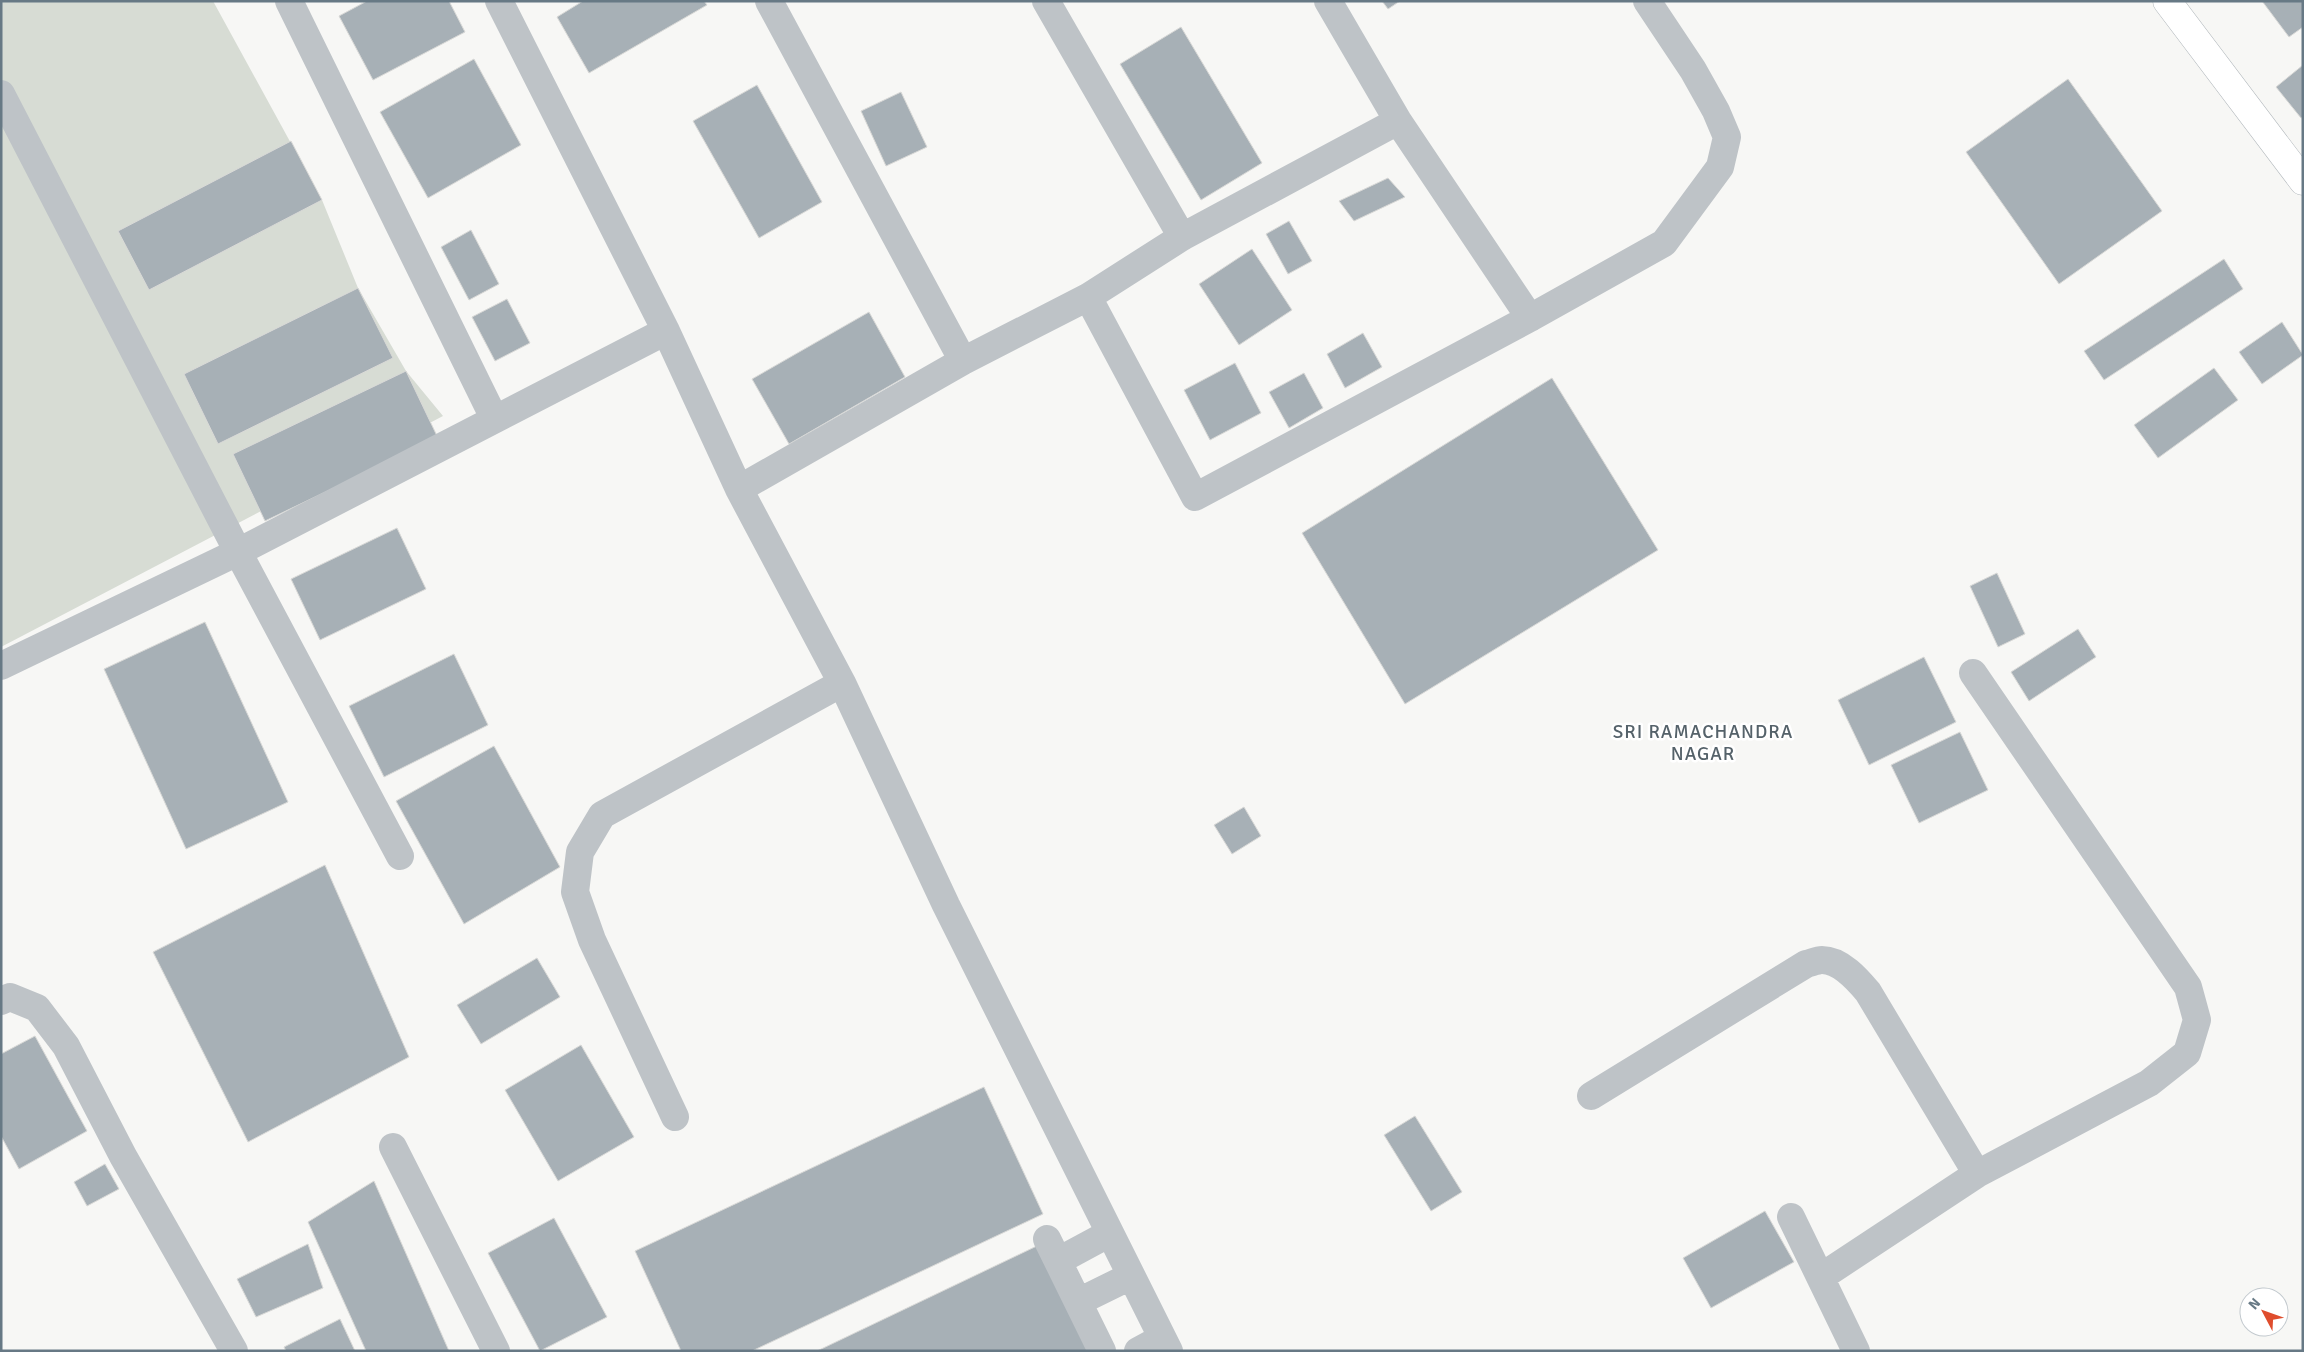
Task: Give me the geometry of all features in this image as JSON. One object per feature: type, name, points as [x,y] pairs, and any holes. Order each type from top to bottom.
[{"type":"street","points":[[289,1],[494,418]]},
{"type":"street","points":[[499,1],[666,331],[740,489],[842,683],[946,905],[1166,1344],[1138,1351]]},
{"type":"street","points":[[769,1],[963,361]]},
{"type":"street","points":[[1046,1],[1182,237]]},
{"type":"street","points":[[1328,1],[1398,120],[1530,318]]},
{"type":"street","points":[[1088,297],[1195,497],[1530,318],[1664,243],[1720,167],[1727,137],[1716,111],[1648,1]]},
{"type":"street","points":[[2167,1],[2303,181]]},
{"type":"street","points":[[1,94],[238,552],[400,856]]},
{"type":"street","points":[[740,489],[963,361],[1088,297],[1182,237],[1398,120]]},
{"type":"street","points":[[1,666],[238,552],[494,418],[666,331]]},
{"type":"street","points":[[1822,1277],[1977,1174],[2149,1083],[2187,1053],[2197,1020],[2188,987],[1973,673]]},
{"type":"street","points":[[674,1117],[592,940],[575,892],[580,852],[602,815],[842,683]]},
{"type":"street","points":[[1591,1096],[1806,964],[1824,960],[1855,976],[1868,992],[1977,1174]]},
{"type":"street","points":[[1,1001],[10,997],[37,1008],[66,1046],[123,1156],[234,1351]]},
{"type":"street","points":[[393,1147],[496,1351]]},
{"type":"street","points":[[1790,1217],[1822,1277],[1856,1351]]},
{"type":"street","points":[[1102,1351],[1052,1250],[1110,1233]]},
{"type":"street","points":[[1078,1302],[1131,1276]]},
{"type":"shaded area","points":[[1,1],[213,1],[322,200],[358,288],[406,371],[443,416],[1,647]]},
{"type":"building","points":[[367,1],[449,1],[465,32],[373,80],[339,16]]},
{"type":"building","points":[[583,1],[704,1],[707,5],[589,73],[557,17]]},
{"type":"building","points":[[1382,1],[1400,1],[1388,9]]},
{"type":"building","points":[[2262,1],[2303,1],[2303,27],[2289,37]]},
{"type":"building","points":[[1181,27],[1262,163],[1201,200],[1120,64]]},
{"type":"building","points":[[474,59],[521,145],[428,198],[380,112]]},
{"type":"building","points":[[2303,65],[2303,117],[2301,118],[2276,87]]},
{"type":"building","points":[[2068,79],[2162,211],[2059,284],[1966,152]]},
{"type":"building","points":[[757,85],[822,202],[759,238],[693,121]]},
{"type":"building","points":[[901,92],[927,147],[886,166],[861,111]]},
{"type":"building","points":[[291,141],[322,200],[149,290],[118,231]]},
{"type":"building","points":[[1388,178],[1405,197],[1354,221],[1339,201]]},
{"type":"building","points":[[1289,221],[1312,261],[1288,274],[1266,234]]},
{"type":"building","points":[[471,230],[499,284],[469,300],[441,247]]},
{"type":"building","points":[[1252,249],[1292,310],[1239,345],[1199,284]]},
{"type":"building","points":[[2224,259],[2243,289],[2104,380],[2084,351]]},
{"type":"building","points":[[358,288],[393,358],[218,444],[184,374]]},
{"type":"building","points":[[507,299],[530,343],[495,361],[472,317]]},
{"type":"building","points":[[869,312],[905,377],[789,444],[752,379]]},
{"type":"building","points":[[2282,322],[2303,355],[2262,384],[2239,352]]},
{"type":"building","points":[[1363,333],[1382,367],[1345,388],[1327,354]]},
{"type":"building","points":[[1235,363],[1261,413],[1210,440],[1184,390]]},
{"type":"building","points":[[2214,368],[2238,400],[2158,458],[2134,425]]},
{"type":"building","points":[[406,371],[438,438],[265,521],[233,454]]},
{"type":"building","points":[[1304,373],[1323,408],[1289,428],[1269,392]]},
{"type":"building","points":[[1552,378],[1658,550],[1405,704],[1302,533]]},
{"type":"building","points":[[397,528],[426,589],[320,640],[291,579]]},
{"type":"building","points":[[1997,573],[2025,634],[1998,647],[1970,586]]},
{"type":"building","points":[[205,622],[288,802],[186,849],[104,669]]},
{"type":"building","points":[[2078,629],[2096,657],[2029,701],[2011,672]]},
{"type":"building","points":[[454,654],[488,725],[384,777],[349,706]]},
{"type":"building","points":[[1924,657],[1956,722],[1869,765],[1838,700]]},
{"type":"building","points":[[1960,732],[1988,790],[1919,823],[1891,765]]},
{"type":"building","points":[[494,746],[560,867],[464,924],[396,801]]},
{"type":"building","points":[[1244,807],[1261,836],[1232,854],[1214,825]]},
{"type":"building","points":[[325,865],[409,1057],[248,1142],[153,952]]},
{"type":"building","points":[[537,958],[560,997],[481,1044],[457,1005]]},
{"type":"building","points":[[35,1036],[87,1131],[19,1169],[1,1136],[1,1054]]},
{"type":"building","points":[[581,1045],[634,1137],[558,1181],[505,1090]]},
{"type":"building","points":[[984,1087],[1043,1214],[752,1351],[681,1351],[635,1251]]},
{"type":"building","points":[[1415,1116],[1462,1192],[1431,1211],[1384,1135]]},
{"type":"building","points":[[105,1164],[119,1189],[87,1206],[74,1182]]},
{"type":"building","points":[[374,1181],[449,1351],[366,1351],[308,1222]]},
{"type":"building","points":[[1765,1211],[1794,1262],[1711,1308],[1683,1258]]},
{"type":"building","points":[[554,1218],[607,1317],[540,1351],[488,1253]]},
{"type":"building","points":[[308,1244],[323,1288],[256,1317],[237,1279]]},
{"type":"building","points":[[1041,1244],[1092,1351],[817,1351]]},
{"type":"building","points":[[340,1319],[355,1351],[286,1351],[284,1347]]},
{"type":"district","name":"SRI RAMACHANDRA NAGAR","points":[[1703,742]]}]
